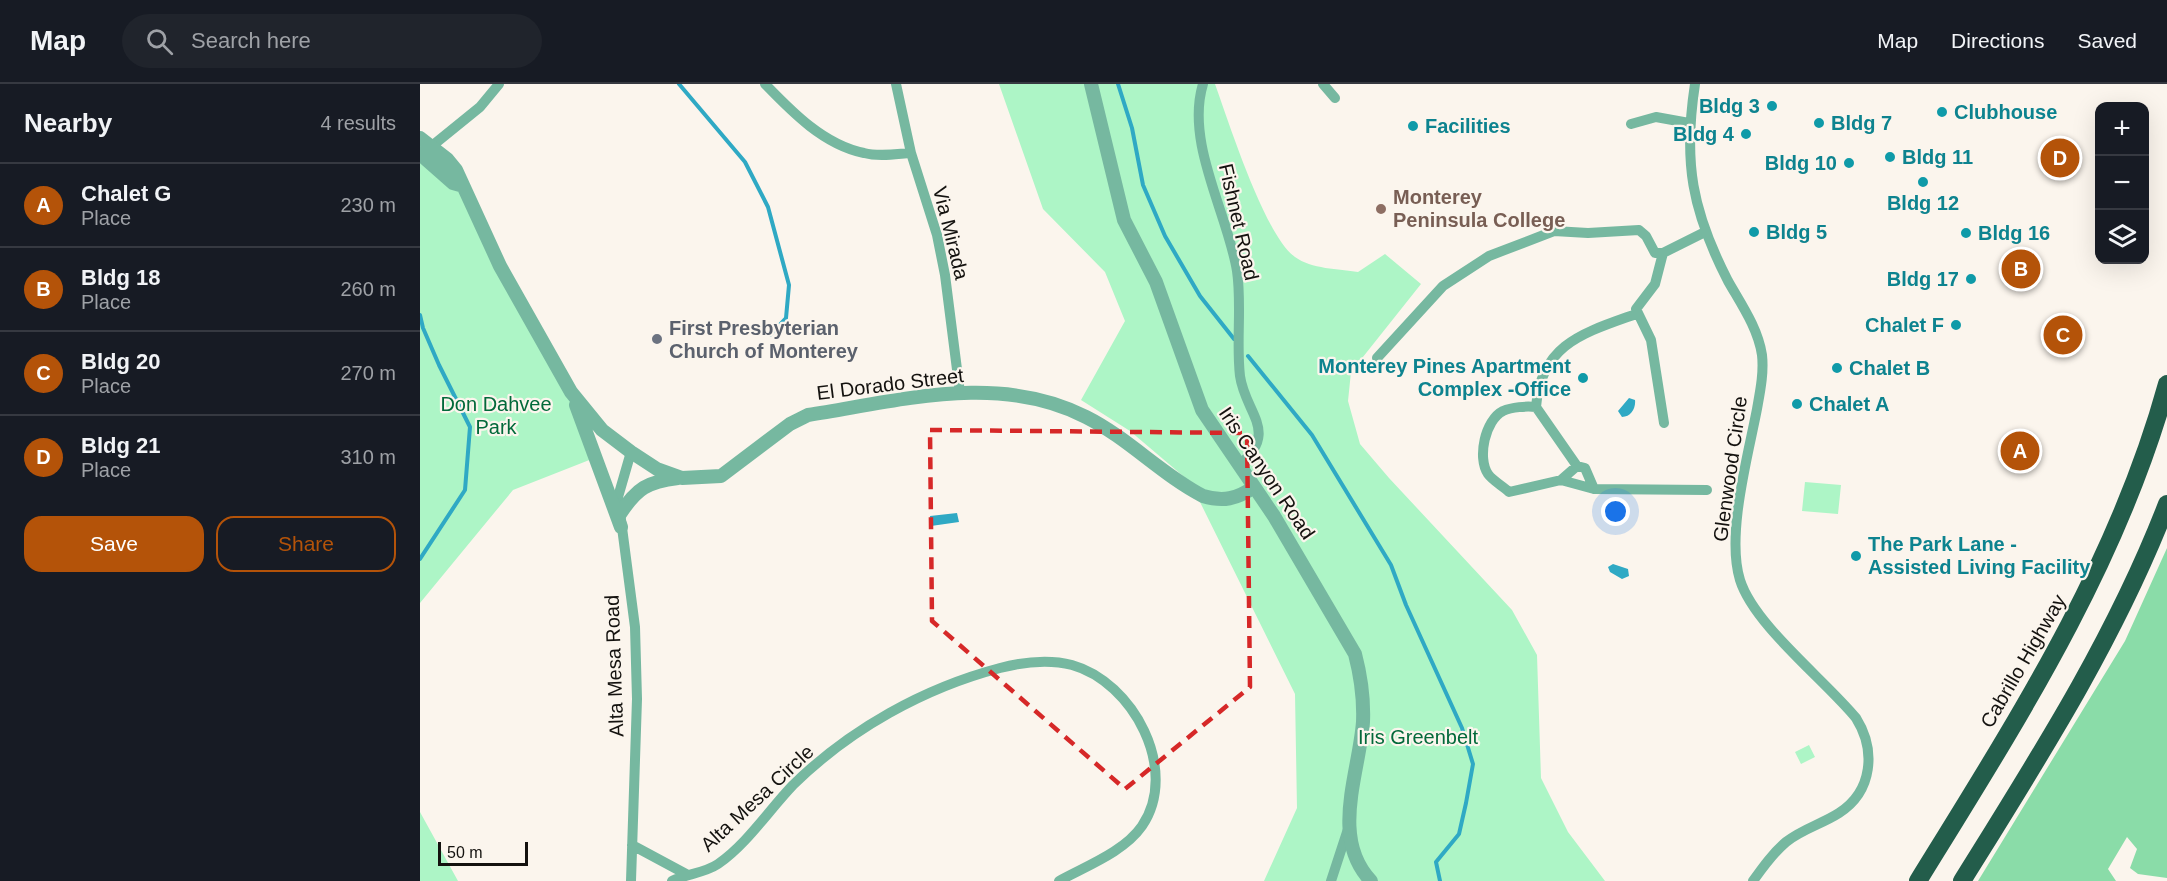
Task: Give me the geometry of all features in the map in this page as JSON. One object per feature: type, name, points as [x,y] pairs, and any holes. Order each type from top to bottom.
[{"type":"highway","name":"Cabrillo Highway","points":[[1918,881],[2037,688],[2083,603],[2135,483],[2167,384]]},
{"type":"highway","points":[[1962,881],[2100,652],[2132,587],[2167,504]]},
{"type":"street","points":[[426,147],[480,107],[499,84]]},
{"type":"street","points":[[765,84],[790,110],[844,148],[866,154],[911,153]]},
{"type":"street","name":"Via Mirada","points":[[896,84],[911,153],[937,235],[945,275],[960,393]]},
{"type":"street","name":"Iris Canyon Road","points":[[1091,84],[1124,220],[1155,282],[1202,410],[1323,596],[1355,654],[1361,677],[1363,723],[1348,829],[1355,858],[1371,881]]},
{"type":"street","name":"Fishnet Road","points":[[1203,84],[1200,120],[1203,143],[1212,188],[1237,271],[1240,378],[1257,417],[1259,430],[1256,448],[1239,465]]},
{"type":"street","points":[[1323,84],[1335,98]]},
{"type":"street","name":"Glenwood Circle","points":[[1695,84],[1689,123],[1692,185],[1705,232],[1751,322],[1762,356],[1759,398],[1736,531],[1736,560],[1740,579],[1757,612],[1856,718],[1866,737],[1870,759],[1861,789],[1848,807],[1786,842],[1753,881]]},
{"type":"street","points":[[1631,124],[1656,117],[1689,123]]},
{"type":"street","name":"El Dorado Street","points":[[420,138],[426,147],[456,170],[460,185],[472,203],[511,287],[571,392],[602,430],[657,469],[682,478],[721,476],[790,424],[808,415],[960,393],[1023,396],[1046,401],[1085,416],[1121,437],[1203,496],[1218,500],[1234,498],[1254,487]]},
{"type":"street","name":"El Dorado Street","points":[[420,154],[453,183],[460,185]]},
{"type":"street","points":[[1377,358],[1443,286],[1457,275],[1504,249],[1554,231],[1588,233],[1639,230],[1646,236],[1655,253],[1663,254],[1705,232]]},
{"type":"street","points":[[1663,254],[1659,276],[1650,292],[1637,306],[1636,314],[1651,340],[1664,423]]},
{"type":"street","points":[[1594,489],[1585,468],[1577,466],[1536,407],[1542,372],[1560,349],[1586,333],[1636,314]]},
{"type":"street","points":[[571,392],[621,521]]},
{"type":"street","points":[[1536,407],[1503,411],[1492,422],[1483,458],[1488,473],[1509,492],[1561,480],[1577,466]]},
{"type":"street","name":"Alta Mesa Road","points":[[631,452],[618,497],[635,627],[637,678],[631,881]]},
{"type":"street","points":[[621,521],[637,491],[650,483],[682,478]]},
{"type":"street","points":[[1561,480],[1594,489],[1707,490]]},
{"type":"street","name":"Alta Mesa Circle","points":[[672,881],[686,874],[717,865],[813,767],[874,723],[942,688],[976,675],[1040,662],[1072,665],[1087,671],[1123,698],[1142,724],[1153,762],[1154,796],[1142,826],[1124,844],[1059,881]]},
{"type":"street","points":[[1331,881],[1348,829]]},
{"type":"street","points":[[632,845],[686,874]]},
{"type":"highlighted area","points":[[930,430],[1247,433],[1250,687],[1125,789],[932,621]]},
{"type":"green space","name":"Iris Greenbelt","points":[[999,84],[1215,84],[1260,203],[1272,227],[1295,257],[1317,266],[1358,272],[1385,254],[1421,284],[1351,372],[1348,401],[1360,444],[1512,610],[1537,655],[1541,778],[1568,832],[1605,881],[1264,881],[1297,808],[1295,694],[1200,502],[1196,487],[1130,431],[1081,400],[1125,321],[1105,272],[1043,209]]},
{"type":"green space","name":"Don Dahvee Park","points":[[420,145],[454,177],[571,392],[597,457],[513,490],[420,603]]},
{"type":"green space","points":[[1805,482],[1841,485],[1838,514],[1802,511]]},
{"type":"green space","points":[[2167,548],[2167,878],[2138,874],[2130,868],[2137,849],[2127,837],[2108,869],[2116,881],[1978,881],[2125,641]]},
{"type":"green space","points":[[1809,745],[1815,757],[1801,764],[1795,752]]},
{"type":"green space","points":[[420,812],[458,881],[420,881]]},
{"type":"water","points":[[1629,398],[1635,400],[1634,409],[1630,414],[1622,417],[1618,411]]},
{"type":"water","points":[[957,513],[959,522],[931,526],[930,516]]},
{"type":"water","points":[[1613,564],[1628,569],[1629,576],[1622,579],[1610,572],[1608,567]]},
{"type":"waterway","points":[[679,84],[745,162],[768,207],[789,285],[786,318],[770,335]]},
{"type":"waterway","points":[[1118,84],[1132,128],[1143,185],[1165,236],[1200,296],[1234,339]]},
{"type":"waterway","points":[[420,315],[423,328],[439,365],[470,427],[465,490],[420,559]]},
{"type":"waterway","points":[[1248,356],[1312,435],[1391,565],[1406,605],[1462,728],[1473,764],[1459,834],[1436,862],[1440,881]]},
{"type":"place","name":"Bldg 3","points":[[1772,106]]},
{"type":"place","name":"Clubhouse","points":[[1942,112]]},
{"type":"place","name":"Bldg 7","points":[[1819,123]]},
{"type":"place","name":"Facilities","points":[[1413,126]]},
{"type":"place","name":"Bldg 4","points":[[1746,134]]},
{"type":"place","name":"Bldg 11","points":[[1890,157]]},
{"type":"place","name":"Bldg 21","points":[[2060,158]]},
{"type":"place","name":"Bldg 10","points":[[1849,163]]},
{"type":"place","name":"Bldg 12","points":[[1923,182]]},
{"type":"place","name":"Monterey Peninsula College","points":[[1381,209]]},
{"type":"place","name":"Bldg 5","points":[[1754,232]]},
{"type":"place","name":"Bldg 16","points":[[1966,233]]},
{"type":"place","name":"Bldg 18","points":[[2021,269]]},
{"type":"place","name":"Bldg 17","points":[[1971,279]]},
{"type":"place","name":"Chalet F","points":[[1956,325]]},
{"type":"place","name":"Bldg 20","points":[[2063,335]]},
{"type":"place","name":"First Presbyterian Church of Monterey","points":[[657,339]]},
{"type":"place","name":"Chalet B","points":[[1837,368]]},
{"type":"place","name":"Monterey Pines Apartment Complex -Office","points":[[1583,378]]},
{"type":"place","name":"Chalet A","points":[[1797,404]]},
{"type":"place","name":"Chalet G","points":[[2020,451]]},
{"type":"place","name":"The Park Lane - Assisted Living Facility","points":[[1856,556]]}]
